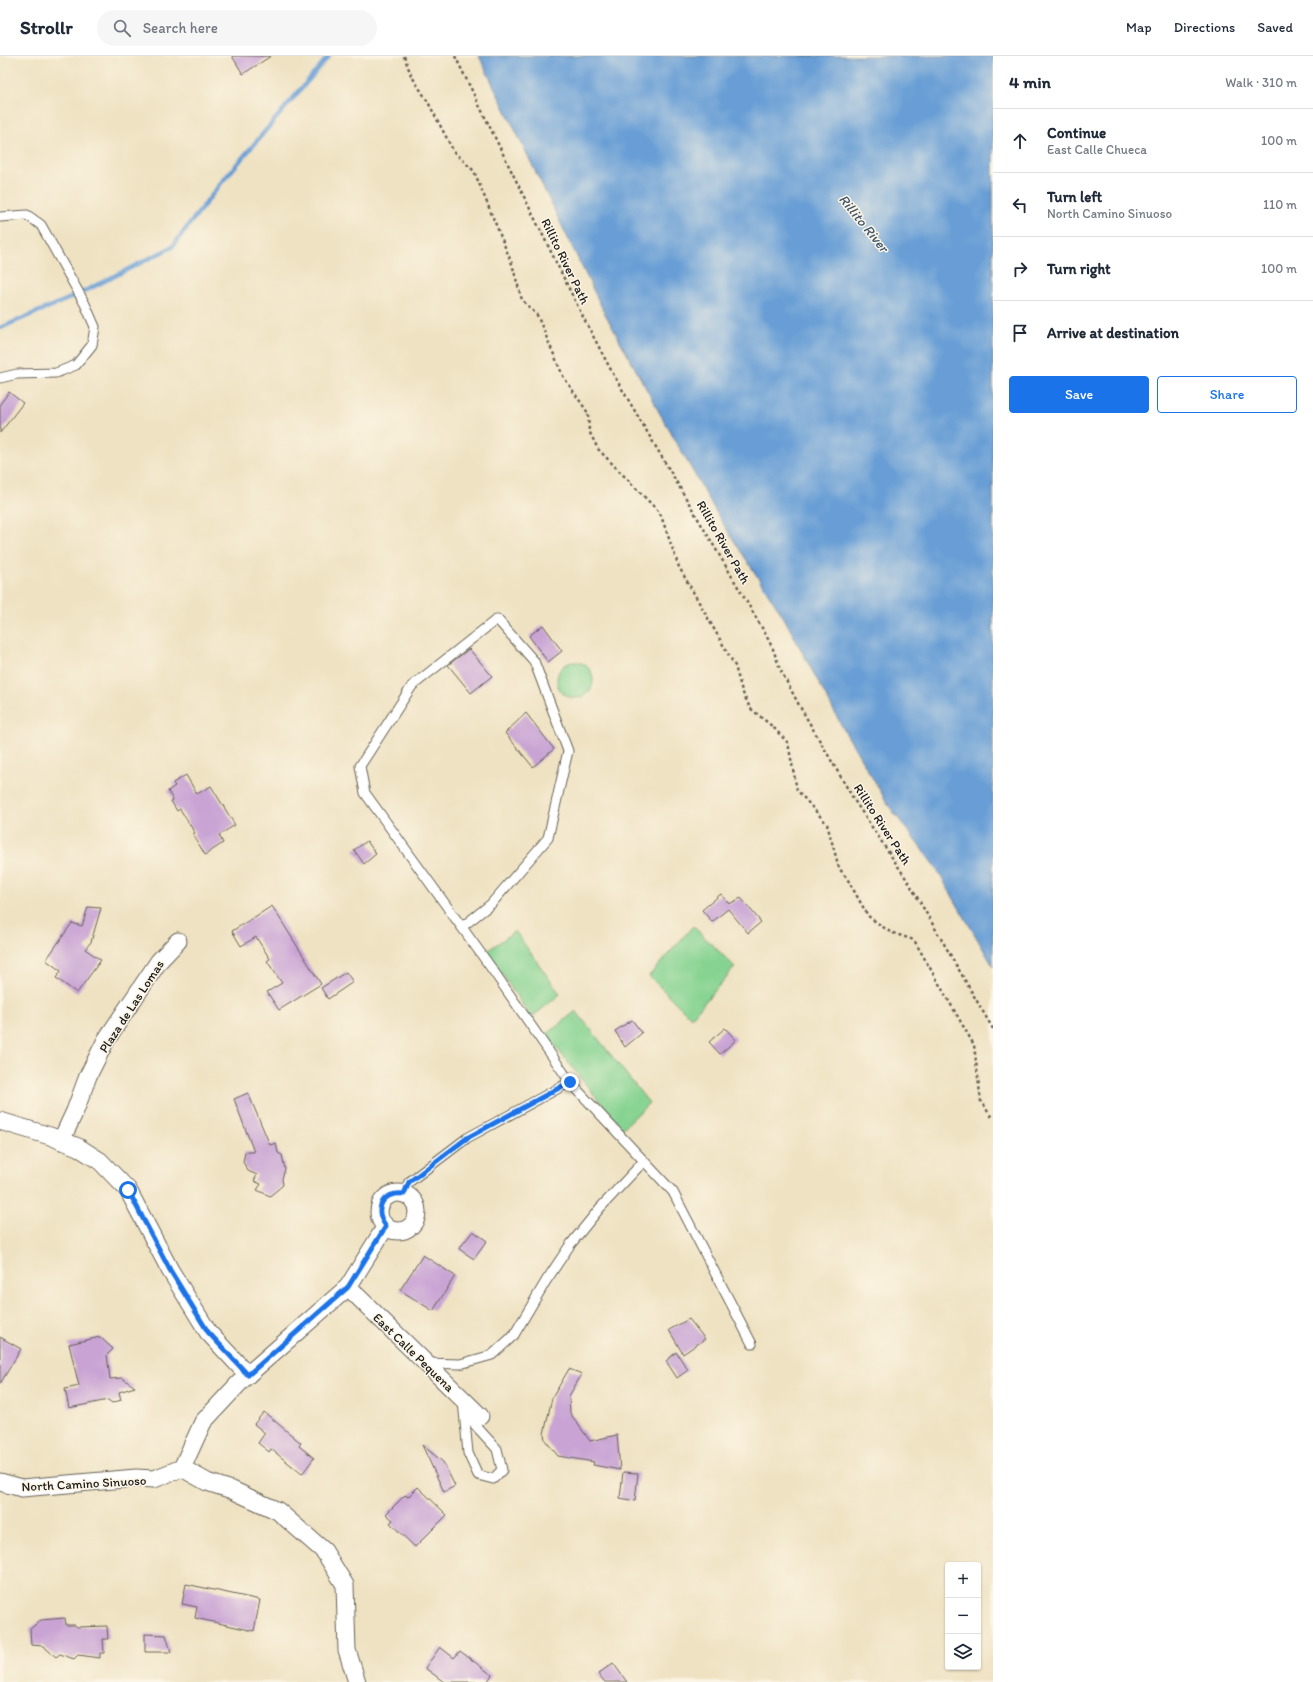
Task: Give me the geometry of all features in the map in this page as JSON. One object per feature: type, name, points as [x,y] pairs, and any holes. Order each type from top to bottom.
[{"type":"street","name":"Plaza de Las Lomas","points":[[61,1141],[75,1111],[88,1076],[106,1040],[159,961],[178,941]]},
{"type":"street","points":[[0,1121],[78,1147],[100,1161],[128,1190],[170,1270],[208,1332],[248,1375]]},
{"type":"street","points":[[391,1194],[404,1194],[409,1197],[416,1206],[417,1212],[413,1223],[403,1230],[391,1229],[386,1226],[380,1215],[382,1203],[391,1194]]},
{"type":"street","points":[[357,1682],[347,1650],[345,1585],[324,1551],[278,1511],[232,1490],[207,1482],[182,1468],[203,1422],[248,1375],[348,1287],[386,1226]]},
{"type":"street","name":"East Calle Pequena","points":[[348,1287],[480,1416]]},
{"type":"street","name":"North Camino Sinuoso","points":[[0,1482],[22,1488],[136,1478],[154,1480],[182,1468]]},
{"type":"lane","points":[[0,217],[27,215],[41,225],[95,327],[92,345],[76,365],[56,373],[17,374],[0,378]]},
{"type":"lane","points":[[462,927],[491,904],[548,838],[568,751],[534,661],[497,619],[412,686],[360,766],[365,793],[462,927],[570,1082],[673,1192],[752,1344]]},
{"type":"lane","points":[[404,1194],[409,1182],[467,1138],[570,1082]]},
{"type":"lane","points":[[425,1363],[460,1364],[492,1355],[514,1335],[546,1280],[570,1245],[600,1208],[644,1161]]},
{"type":"lane","points":[[463,1400],[475,1425],[497,1449],[502,1470],[493,1479],[478,1475],[468,1453],[463,1400]]},
{"type":"path","points":[[404,56],[411,75],[428,102],[454,152],[474,171],[512,264],[522,300],[537,315],[563,376],[588,413],[589,431],[598,449],[660,513],[679,567],[735,666],[742,691],[750,708],[772,726],[788,744],[797,790],[827,824],[840,868],[868,916],[890,932],[914,940],[974,1045],[981,1102],[993,1118]]},
{"type":"path","name":"Rillito River Path","points":[[455,56],[581,313],[612,372],[765,633],[774,649],[780,669],[856,803],[898,866],[993,1029]]},
{"type":"green space","points":[[575,662],[588,667],[593,680],[588,693],[575,698],[562,693],[557,680],[562,667]]},
{"type":"green space","points":[[693,926],[735,967],[691,1018],[649,976]]},
{"type":"green space","points":[[515,931],[560,994],[531,1018],[487,951]]},
{"type":"green space","points":[[576,1011],[649,1103],[622,1129],[546,1035]]},
{"type":"water","name":"Rillito River","points":[[479,56],[993,56],[993,966],[936,868],[889,806],[844,730],[784,618],[720,519],[659,412],[604,312]]},
{"type":"building","points":[[232,56],[271,56],[243,74]]},
{"type":"building","points":[[9,392],[23,403],[0,433],[0,404]]},
{"type":"building","points":[[543,625],[562,651],[548,662],[529,636]]},
{"type":"building","points":[[469,649],[492,676],[471,693],[448,665]]},
{"type":"building","points":[[526,713],[554,749],[533,767],[505,733]]},
{"type":"building","points":[[186,775],[197,794],[211,786],[235,825],[219,835],[223,843],[205,855],[193,834],[195,833],[180,809],[177,811],[171,801],[173,800],[168,791],[175,786],[173,783]]},
{"type":"building","points":[[367,841],[376,854],[364,864],[354,850]]},
{"type":"building","points":[[721,894],[729,904],[741,898],[761,922],[748,933],[728,909],[712,922],[702,910]]},
{"type":"building","points":[[272,906],[321,984],[279,1010],[267,992],[282,983],[267,961],[270,959],[256,937],[241,946],[232,931]]},
{"type":"building","points":[[88,907],[101,908],[91,942],[85,949],[101,960],[77,993],[56,978],[61,971],[46,960],[72,923],[82,926]]},
{"type":"building","points":[[346,972],[353,982],[328,999],[321,988]]},
{"type":"building","points":[[632,1020],[642,1033],[625,1047],[615,1031]]},
{"type":"building","points":[[725,1028],[736,1040],[720,1054],[709,1042]]},
{"type":"building","points":[[248,1093],[270,1145],[276,1143],[278,1153],[282,1155],[285,1169],[282,1179],[283,1185],[270,1196],[257,1190],[261,1184],[254,1181],[257,1175],[248,1171],[243,1162],[245,1152],[254,1152],[234,1099]]},
{"type":"building","points":[[473,1231],[487,1241],[474,1259],[459,1249]]},
{"type":"building","points":[[423,1255],[455,1276],[433,1311],[400,1290]]},
{"type":"building","points":[[689,1319],[705,1339],[683,1354],[669,1330]]},
{"type":"building","points":[[0,1337],[21,1349],[0,1384]]},
{"type":"building","points":[[100,1337],[113,1349],[107,1355],[110,1379],[122,1378],[135,1387],[119,1392],[121,1400],[112,1403],[108,1400],[69,1408],[65,1389],[79,1386],[69,1344]]},
{"type":"building","points":[[676,1352],[688,1370],[677,1378],[666,1361]]},
{"type":"building","points":[[569,1369],[582,1374],[569,1396],[570,1413],[590,1441],[617,1435],[620,1470],[593,1465],[594,1462],[558,1456],[545,1440],[544,1434],[552,1398]]},
{"type":"building","points":[[264,1412],[301,1443],[299,1446],[314,1458],[302,1474],[271,1449],[269,1452],[258,1443],[265,1433],[254,1424]]},
{"type":"building","points":[[422,1445],[443,1462],[455,1486],[444,1492]]},
{"type":"building","points":[[623,1472],[638,1473],[635,1501],[620,1498]]},
{"type":"building","points":[[418,1487],[447,1515],[415,1547],[390,1523],[393,1520],[386,1514],[405,1495],[408,1497]]},
{"type":"building","points":[[186,1584],[260,1600],[254,1631],[195,1618],[197,1607],[182,1604]]},
{"type":"building","points":[[65,1618],[66,1625],[75,1625],[77,1627],[107,1626],[108,1639],[103,1639],[104,1653],[100,1653],[100,1658],[78,1655],[74,1659],[60,1654],[56,1657],[43,1646],[31,1645],[30,1629],[41,1620]]},
{"type":"building","points":[[145,1634],[166,1635],[171,1652],[145,1652]]},
{"type":"building","points":[[440,1647],[454,1658],[460,1651],[492,1675],[487,1682],[444,1682],[425,1668]]},
{"type":"building","points":[[613,1663],[627,1682],[605,1682],[598,1674]]},
{"type":"waterway","points":[[0,328],[75,296],[172,247],[221,183],[329,56]]},
{"type":"route","points":[[128,1190],[170,1270],[208,1332],[248,1375],[348,1287],[386,1226],[380,1215],[382,1203],[386,1198],[391,1194],[404,1194],[409,1182],[467,1138],[570,1082]]}]
